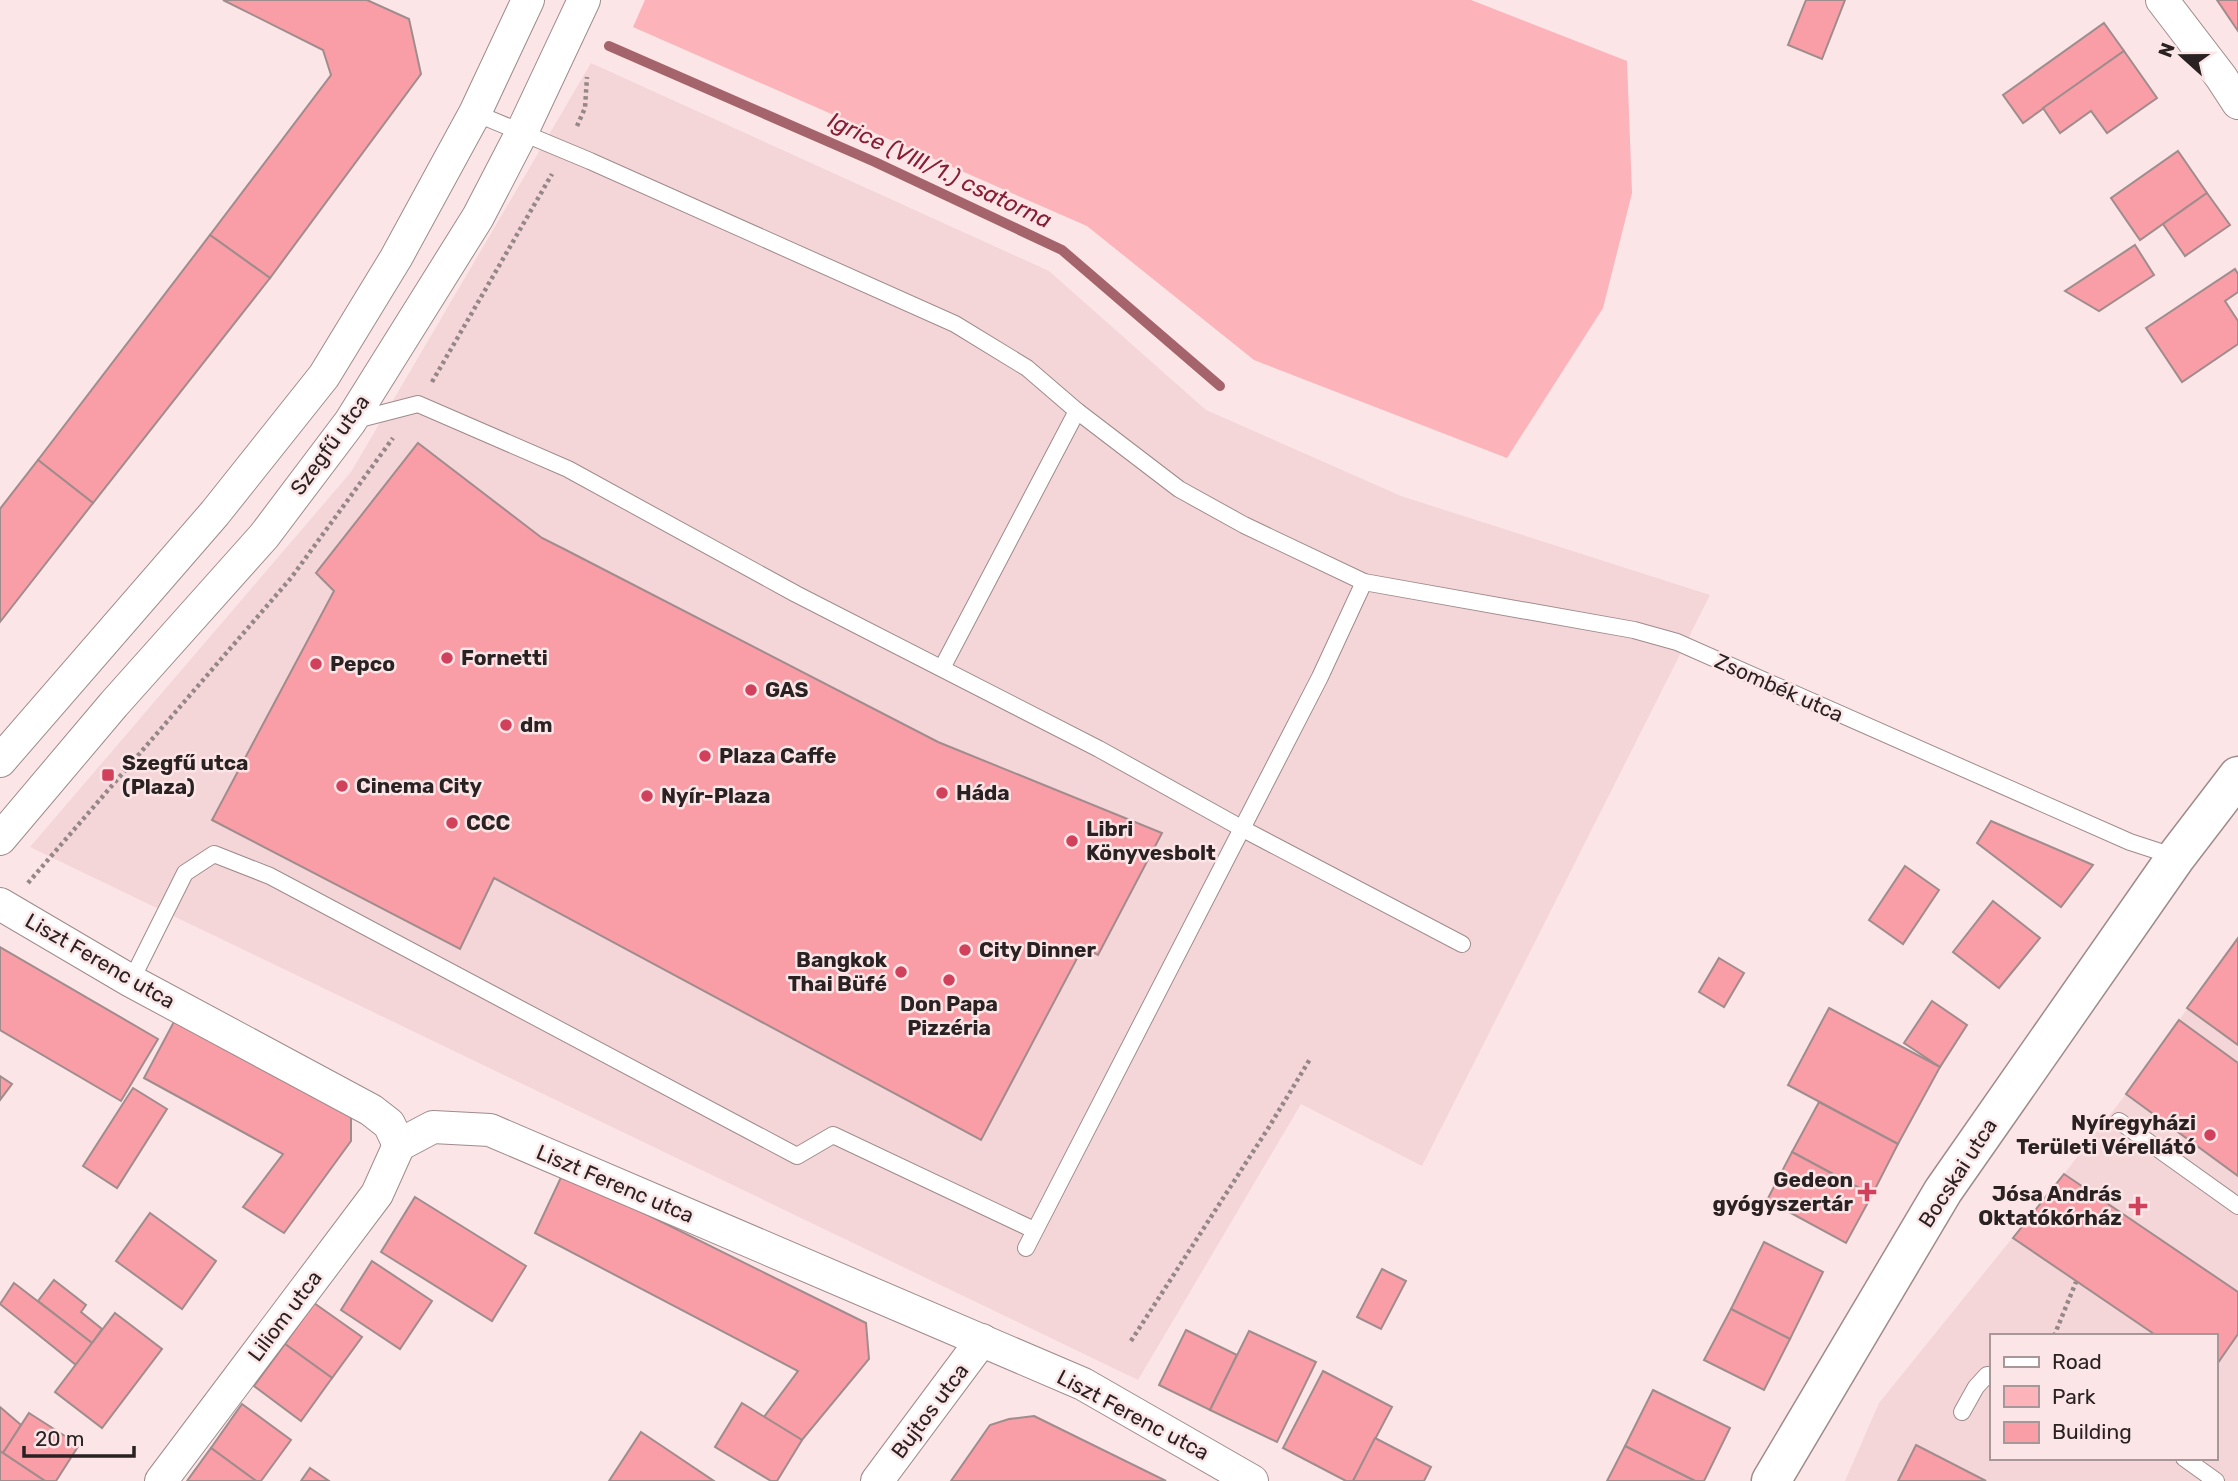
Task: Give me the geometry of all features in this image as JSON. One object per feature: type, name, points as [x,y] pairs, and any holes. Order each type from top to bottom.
[{"type":"main road","name":"Bocskai utca","points":[[1771,1481],[1944,1191],[2176,857],[2238,776]]},
{"type":"street","points":[[0,761],[215,513],[324,376],[396,257],[475,113],[528,0]]},
{"type":"street","name":"Szegfű utca","points":[[0,839],[114,704],[264,536],[350,422],[460,247],[522,134],[584,0]]},
{"type":"street","points":[[2162,0],[2221,76],[2238,103]]},
{"type":"street","name":"Liszt Ferenc utca","points":[[0,904],[131,981],[371,1110],[389,1124],[399,1145],[433,1127],[489,1130],[1083,1384],[1252,1481]]},
{"type":"street","name":"Liliom utca","points":[[161,1481],[377,1194],[399,1145]]},
{"type":"street","name":"Bujtos utca","points":[[877,1481],[982,1340]]},
{"type":"lane","name":"Zsombék utca","points":[[475,113],[590,161],[956,324],[1027,368],[1077,411],[1179,489],[1244,525],[1364,582],[1634,630],[1677,642],[2130,842],[2176,857]]},
{"type":"lane","points":[[350,422],[418,404],[568,469],[796,594],[1111,756],[1242,829],[1462,944]]},
{"type":"lane","points":[[942,668],[1077,411]]},
{"type":"lane","points":[[1026,1248],[1320,677],[1364,582]]},
{"type":"lane","points":[[131,981],[185,873],[214,854],[270,876],[796,1156],[833,1135],[1034,1230]]},
{"type":"lane","points":[[2119,1121],[2238,1206]]},
{"type":"lane","points":[[1962,1412],[1976,1387],[1990,1375]]},
{"type":"lane","points":[[2187,1460],[2216,1481]]},
{"type":"path","points":[[1130,1341],[1310,1059]]},
{"type":"path","points":[[2055,1334],[2076,1282]]},
{"type":"shaded area","points":[[591,63],[1049,271],[1206,410],[1401,496],[1710,595],[1422,1166],[1301,1104],[1138,1380],[30,847],[351,472]]},
{"type":"shaded area","name":"Jósa András Oktatókórház","points":[[2238,938],[2238,1481],[1845,1481],[1879,1403],[2126,1094]]},
{"type":"green space","points":[[645,0],[1471,0],[1627,61],[1632,193],[1603,308],[1507,458],[1254,360],[1087,226],[633,27]]},
{"type":"building","points":[[223,0],[367,0],[409,19],[421,74],[270,278],[210,235],[331,75],[323,50]]},
{"type":"building","points":[[1806,0],[1845,0],[1822,59],[1788,45]]},
{"type":"building","points":[[2217,0],[2238,0],[2238,31]]},
{"type":"building","points":[[2104,23],[2124,51],[2023,123],[2003,95]]},
{"type":"building","points":[[2124,51],[2157,98],[2107,133],[2091,111],[2060,133],[2043,108]]},
{"type":"building","points":[[2178,151],[2207,193],[2140,240],[2111,198]]},
{"type":"building","points":[[2207,193],[2230,225],[2185,256],[2163,224]]},
{"type":"building","points":[[210,235],[270,278],[93,503],[38,460]]},
{"type":"building","points":[[2135,245],[2154,275],[2099,311],[2065,291]]},
{"type":"building","points":[[2235,269],[2238,274],[2238,292],[2225,301],[2238,321],[2238,344],[2182,382],[2146,328]]},
{"type":"building","name":"Nyír-Plaza","points":[[418,443],[542,538],[938,742],[1162,833],[1098,955],[1083,947],[981,1140],[494,878],[460,949],[212,820],[334,591],[316,573]]},
{"type":"building","points":[[38,460],[93,503],[0,622],[0,509]]},
{"type":"building","points":[[1991,821],[2093,865],[2061,907],[1977,843]]},
{"type":"building","points":[[1905,866],[1939,890],[1903,944],[1869,920]]},
{"type":"building","points":[[1993,901],[2040,938],[1999,988],[1953,952]]},
{"type":"building","points":[[2238,938],[2238,1045],[2187,1008]]},
{"type":"building","points":[[0,947],[158,1039],[121,1101],[0,1030]]},
{"type":"building","points":[[1719,958],[1744,973],[1724,1007],[1699,992]]},
{"type":"building","points":[[1932,1001],[1967,1025],[1940,1067],[1904,1043]]},
{"type":"building","points":[[1829,1008],[1940,1067],[1898,1144],[1788,1085]]},
{"type":"building","points":[[176,1018],[351,1113],[351,1141],[284,1233],[243,1207],[283,1154],[144,1078]]},
{"type":"building","name":"Nyíregyházi Területi Vérellátó","points":[[2179,1020],[2238,1063],[2238,1176],[2126,1094]]},
{"type":"building","points":[[0,1076],[12,1084],[0,1100]]},
{"type":"building","points":[[133,1088],[167,1109],[117,1188],[83,1166]]},
{"type":"building","points":[[1819,1102],[1898,1144],[1872,1195],[1792,1152]]},
{"type":"building","points":[[1792,1152],[1872,1195],[1846,1243],[1767,1200]]},
{"type":"building","points":[[563,1173],[866,1323],[869,1359],[802,1440],[764,1417],[798,1371],[535,1233]]},
{"type":"building","points":[[2064,1174],[2238,1292],[2238,1334],[2217,1364],[2217,1334],[2154,1334],[2013,1238]]},
{"type":"building","points":[[415,1197],[526,1266],[492,1321],[381,1252]]},
{"type":"building","points":[[150,1213],[216,1261],[182,1309],[116,1261]]},
{"type":"building","points":[[1764,1242],[1823,1272],[1790,1339],[1731,1309]]},
{"type":"building","points":[[372,1261],[432,1301],[400,1349],[341,1310]]},
{"type":"building","points":[[1382,1269],[1406,1281],[1381,1329],[1357,1317]]},
{"type":"building","points":[[54,1280],[86,1305],[81,1312],[102,1329],[92,1343],[38,1301]]},
{"type":"building","points":[[14,1283],[92,1343],[76,1365],[0,1304]]},
{"type":"building","points":[[314,1303],[362,1337],[332,1378],[285,1344]]},
{"type":"building","points":[[1731,1309],[1790,1339],[1764,1390],[1704,1360]]},
{"type":"building","points":[[115,1313],[162,1349],[102,1428],[55,1392]]},
{"type":"building","points":[[1186,1330],[1237,1355],[1210,1410],[1159,1385]]},
{"type":"building","points":[[1249,1331],[1316,1362],[1277,1442],[1210,1410]]},
{"type":"building","points":[[285,1344],[332,1378],[301,1421],[254,1386]]},
{"type":"building","points":[[1323,1371],[1392,1407],[1353,1481],[1346,1481],[1283,1448]]},
{"type":"building","points":[[1653,1390],[1730,1428],[1704,1481],[1695,1481],[1625,1446]]},
{"type":"building","points":[[742,1403],[802,1440],[777,1481],[771,1481],[715,1447]]},
{"type":"building","points":[[242,1404],[291,1440],[261,1481],[256,1481],[211,1448]]},
{"type":"building","points":[[0,1407],[21,1425],[3,1453],[0,1451]]},
{"type":"building","points":[[29,1413],[79,1445],[56,1481],[45,1481],[3,1453]]},
{"type":"building","points":[[1034,1416],[1166,1481],[951,1481],[990,1425]]},
{"type":"building","points":[[641,1432],[714,1481],[609,1481]]},
{"type":"building","points":[[1375,1438],[1431,1467],[1424,1481],[1353,1481]]},
{"type":"building","points":[[1916,1445],[1986,1481],[1898,1481]]},
{"type":"building","points":[[1625,1446],[1695,1481],[1607,1481]]},
{"type":"building","points":[[211,1448],[256,1481],[187,1481]]},
{"type":"building","points":[[0,1451],[45,1481],[0,1481]]},
{"type":"building","points":[[310,1468],[329,1481],[301,1481]]},
{"type":"waterway","name":"Igrice (VIII/1.) csatorna","points":[[609,46],[875,162],[1062,250],[1220,386]]},
{"type":"place","name":"Fornetti","points":[[447,658]]},
{"type":"place","name":"Pepco","points":[[316,664]]},
{"type":"place","name":"GAS","points":[[751,690]]},
{"type":"place","name":"dm","points":[[506,725]]},
{"type":"place","name":"Plaza Caffe","points":[[705,756]]},
{"type":"place","name":"Szegfű utca (Plaza)","points":[[108,775]]},
{"type":"place","name":"Cinema City","points":[[342,786]]},
{"type":"place","name":"Háda","points":[[942,793]]},
{"type":"place","name":"Nyír-Plaza","points":[[647,796]]},
{"type":"place","name":"CCC","points":[[452,823]]},
{"type":"place","name":"Libri Könyvesbolt","points":[[1072,841]]},
{"type":"place","name":"City Dinner","points":[[965,950]]},
{"type":"place","name":"Bangkok Thai Büfé","points":[[901,972]]},
{"type":"place","name":"Don Papa Pizzéria","points":[[949,980]]},
{"type":"place","name":"Nyíregyházi Területi Vérellátó","points":[[2210,1135]]},
{"type":"place","name":"Gedeon gyógyszertár","points":[[1867,1192]]},
{"type":"place","name":"Jósa András Oktatókórház","points":[[2138,1206]]}]
